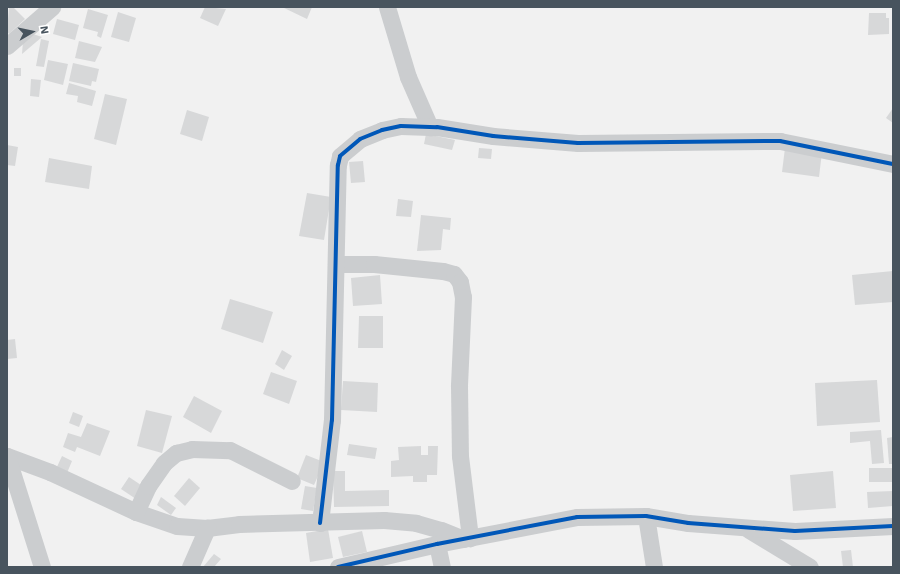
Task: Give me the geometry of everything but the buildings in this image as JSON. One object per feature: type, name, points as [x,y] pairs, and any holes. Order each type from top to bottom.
[{"type":"street","points":[[7,46],[52,7]]},
{"type":"street","points":[[387,7],[408,77],[430,127]]},
{"type":"street","points":[[320,523],[332,420],[340,156],[360,140],[382,130],[401,126],[430,127],[493,136],[578,143],[780,141],[893,164]]},
{"type":"street","points":[[336,264],[374,264],[443,271],[454,274],[460,282],[463,297],[459,386],[460,456],[466,539]]},
{"type":"street","points":[[136,512],[148,486],[164,463],[176,453],[192,448],[230,450],[292,481]]},
{"type":"street","points":[[7,456],[57,475],[136,512],[177,526],[207,528],[239,524],[320,523],[357,520],[416,523],[466,539]]},
{"type":"street","points":[[7,456],[42,567]]},
{"type":"street","points":[[646,516],[654,567]]},
{"type":"street","points":[[338,567],[437,544],[577,517],[646,516],[746,528],[795,531],[893,526]]},
{"type":"street","points":[[190,567],[207,528]]},
{"type":"street","points":[[746,528],[810,567]]},
{"type":"street","points":[[437,544],[442,567]]},
{"type":"cycle path","points":[[320,523],[332,420],[338,165],[340,156],[360,139],[382,130],[401,126],[437,127],[493,136],[578,143],[780,141],[893,164]]},
{"type":"cycle path","points":[[338,567],[437,544],[577,517],[646,516],[688,523],[795,531],[893,526]]}]
